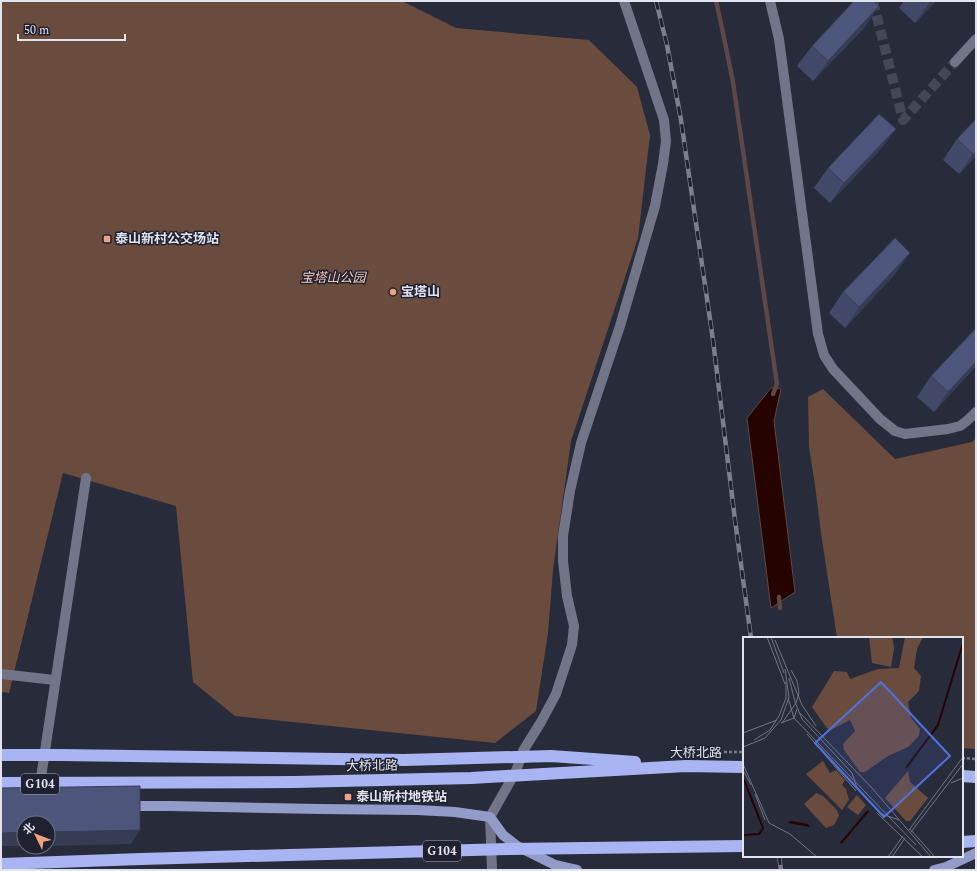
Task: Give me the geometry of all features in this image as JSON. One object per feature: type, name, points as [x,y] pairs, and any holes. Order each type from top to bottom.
[{"type":"highway","points":[[1,755],[404,760],[551,756],[686,766]]},
{"type":"highway","name":"大桥北路","points":[[1,783],[78,784],[294,782],[471,778],[686,766],[743,767]]},
{"type":"highway","points":[[963,776],[976,777]]},
{"type":"highway","points":[[963,842],[976,841]]},
{"type":"highway","name":"G104","points":[[1,864],[508,849],[743,846]]},
{"type":"main road","points":[[116,806],[418,810],[490,816],[503,835],[517,846],[556,865],[578,870]]},
{"type":"main road","points":[[934,870],[946,867],[976,853]]},
{"type":"street","points":[[492,870],[490,816],[516,771],[523,751],[556,694],[572,645],[574,626],[567,596],[563,560],[563,536],[570,491],[581,443],[620,326],[652,213],[663,164],[666,141],[664,120],[624,1]]},
{"type":"street","points":[[770,1],[778,39],[818,334],[824,356],[833,369],[880,419],[895,431],[906,434],[948,429],[960,426],[976,412]]},
{"type":"street","points":[[955,62],[976,39]]},
{"type":"street","points":[[40,784],[86,478]]},
{"type":"street","points":[[1,674],[55,680]]},
{"type":"path","points":[[963,758],[976,759]]},
{"type":"green space","name":"宝塔山公园","points":[[1,1],[402,1],[456,28],[589,40],[637,87],[650,135],[638,238],[571,441],[553,570],[548,633],[536,711],[495,743],[235,716],[193,682],[176,506],[63,473],[9,693],[1,692]]},
{"type":"green space","points":[[823,389],[895,459],[972,442],[976,438],[976,749],[963,748],[963,637],[837,637],[809,447],[808,397]]},
{"type":"shaded area","points":[[771,388],[781,389],[774,421],[795,592],[771,608],[747,418]]},
{"type":"building","points":[[854,1],[873,1],[879,6],[828,61],[812,46]]},
{"type":"building","points":[[879,114],[896,129],[844,183],[828,168]]},
{"type":"building","points":[[976,119],[976,151],[973,154],[957,139]]},
{"type":"building","points":[[895,238],[910,253],[859,307],[843,292]]},
{"type":"building","points":[[976,328],[976,362],[948,392],[931,376]]},
{"type":"building","points":[[140,786],[140,830],[56,832],[56,815],[16,815],[16,832],[1,833],[1,788]]},
{"type":"waterway","points":[[716,1],[733,82],[777,384],[773,394]]},
{"type":"waterway","points":[[779,597],[780,608]]},
{"type":"tunnel","points":[[873,1],[903,120],[955,62]]},
{"type":"railway","points":[[656,1],[667,45],[681,120],[713,340],[751,637]]},
{"type":"railway","points":[[779,857],[781,870]]},
{"type":"place","name":"泰山新村公交场站","points":[[107,239]]},
{"type":"place","name":"宝塔山","points":[[393,292]]},
{"type":"place","name":"泰山新村地铁站","points":[[348,797]]}]
